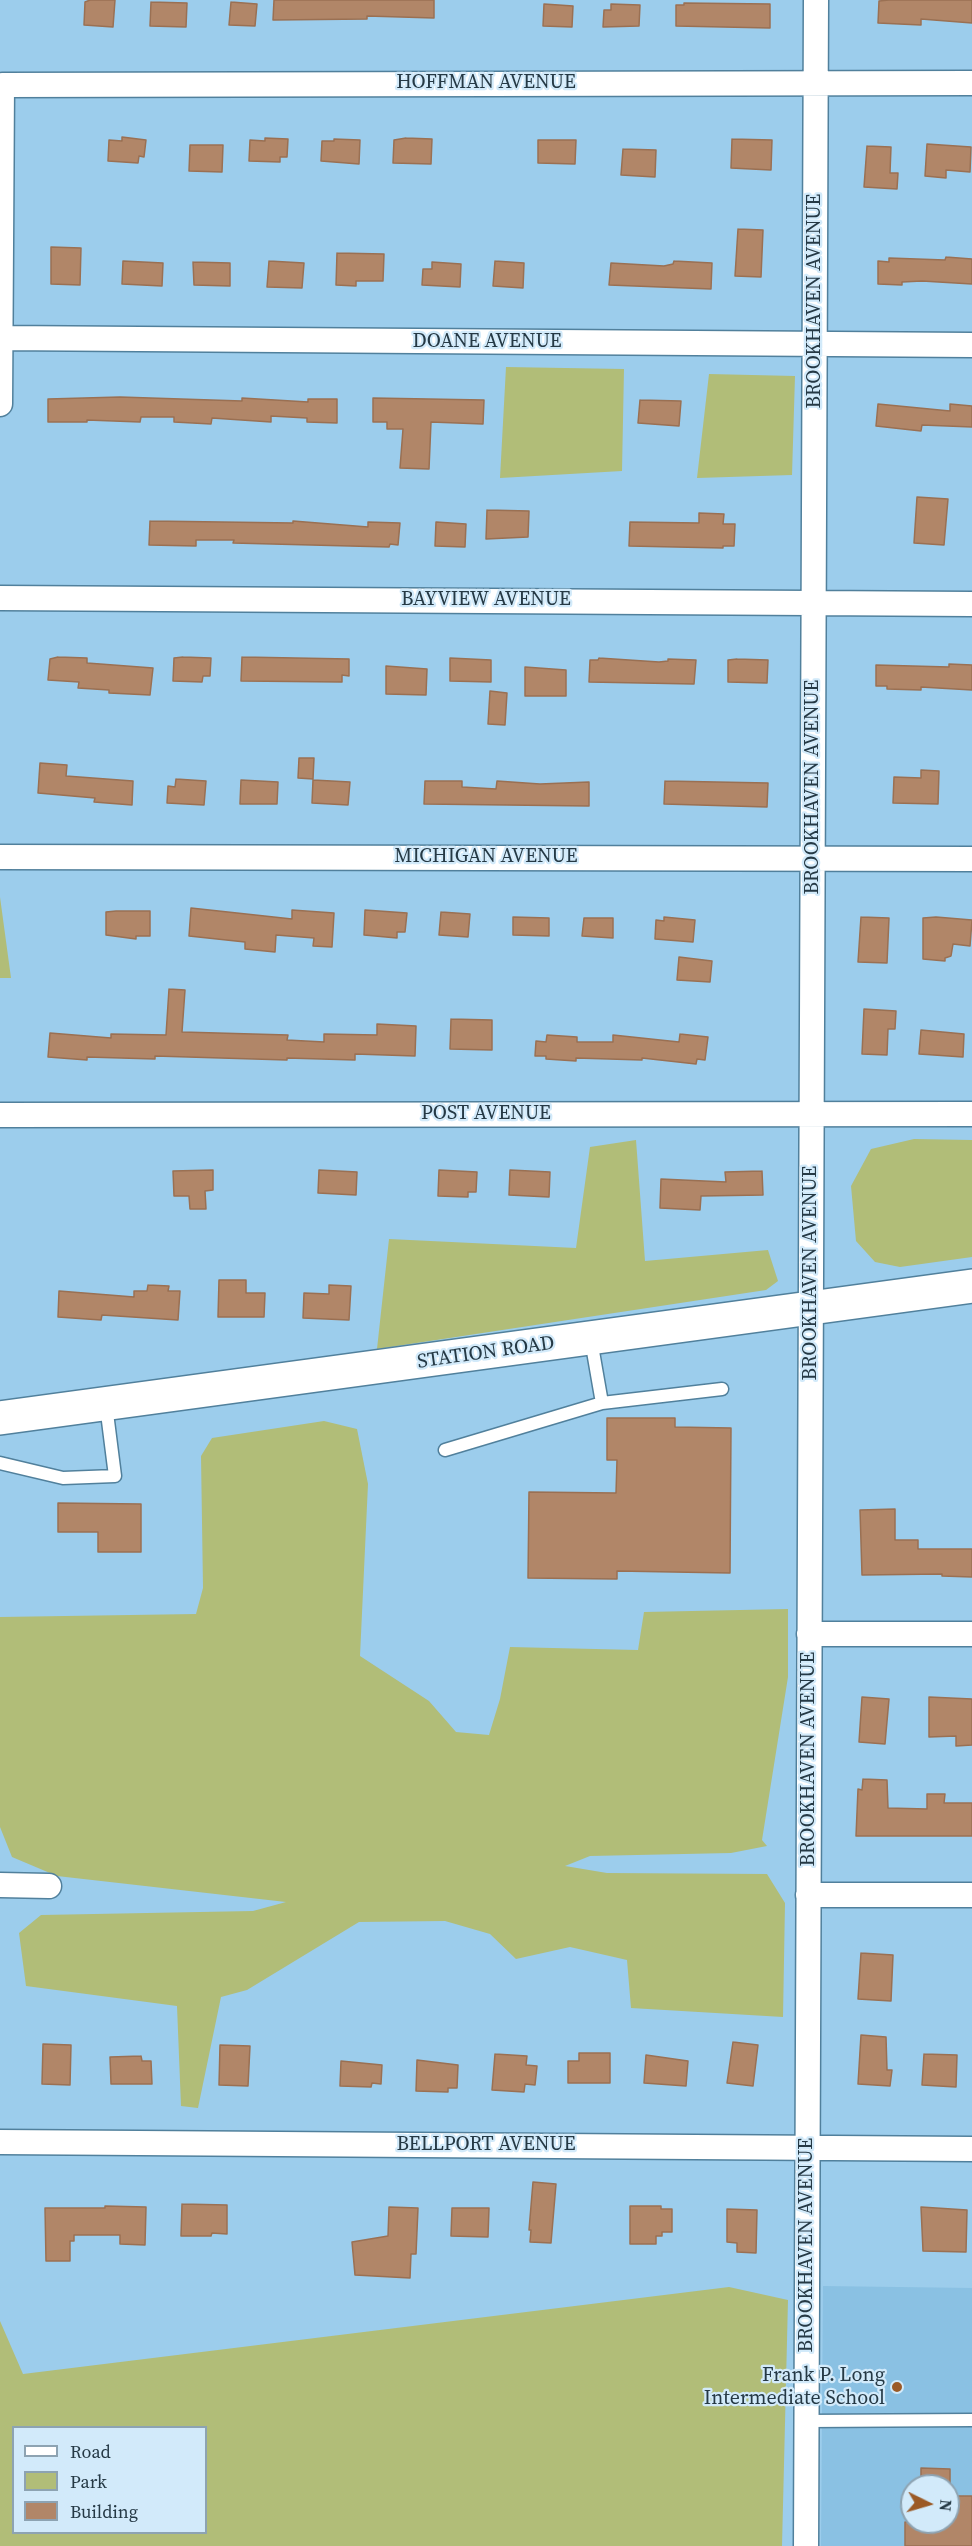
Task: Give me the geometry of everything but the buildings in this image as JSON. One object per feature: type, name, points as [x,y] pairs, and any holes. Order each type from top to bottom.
[{"type":"main road","name":"STATION ROAD","points":[[0,1418],[972,1286]]},
{"type":"street","name":"BROOKHAVEN AVENUE","points":[[806,2546],[816,0]]},
{"type":"street","name":"HOFFMAN AVENUE","points":[[1,85],[972,83]]},
{"type":"street","points":[[0,404],[1,85]]},
{"type":"street","name":"DOANE AVENUE","points":[[2,338],[972,345]]},
{"type":"street","name":"BAYVIEW AVENUE","points":[[0,598],[972,604]]},
{"type":"street","name":"MICHIGAN AVENUE","points":[[0,857],[972,859]]},
{"type":"street","name":"POST AVENUE","points":[[0,1115],[972,1114]]},
{"type":"street","points":[[809,1634],[972,1634]]},
{"type":"street","points":[[0,1885],[49,1886]]},
{"type":"street","points":[[808,1895],[972,1895]]},
{"type":"street","name":"BELLPORT AVENUE","points":[[0,2142],[807,2146],[972,2149]]},
{"type":"lane","points":[[591,1338],[602,1403]]},
{"type":"lane","points":[[445,1450],[602,1403],[722,1389]]},
{"type":"lane","points":[[0,1463],[63,1478],[115,1476],[106,1404]]},
{"type":"lane","points":[[807,2421],[972,2420]]},
{"type":"shaded area","name":"Frank P. Long Intermediate School","points":[[823,2286],[972,2288],[972,2546],[821,2546]]},
{"type":"green space","points":[[506,367],[624,369],[622,471],[500,478]]},
{"type":"green space","points":[[709,374],[795,376],[792,475],[697,478]]},
{"type":"green space","points":[[0,897],[11,978],[0,978]]},
{"type":"green space","points":[[914,1139],[972,1140],[972,1257],[900,1267],[875,1262],[856,1241],[851,1186],[871,1149]]},
{"type":"green space","points":[[636,1140],[645,1261],[768,1250],[778,1281],[766,1290],[377,1349],[389,1239],[576,1248],[590,1147]]},
{"type":"green space","points":[[324,1421],[357,1429],[368,1484],[360,1656],[429,1701],[456,1732],[489,1735],[500,1699],[510,1647],[638,1650],[644,1612],[788,1609],[788,1677],[762,1840],[767,1846],[731,1853],[590,1856],[565,1866],[607,1873],[767,1874],[785,1903],[783,2017],[631,2008],[627,1960],[570,1947],[516,1959],[490,1934],[445,1921],[359,1922],[247,1990],[221,1997],[198,2108],[181,2106],[177,2006],[26,1986],[19,1933],[41,1915],[253,1911],[286,1902],[57,1876],[12,1857],[0,1827],[0,1617],[196,1614],[203,1588],[201,1456],[212,1438]]},
{"type":"green space","points":[[729,2287],[788,2300],[782,2546],[0,2546],[0,2321],[23,2374]]},
{"type":"place","name":"Frank P. Long Intermediate School","points":[[897,2387]]}]
